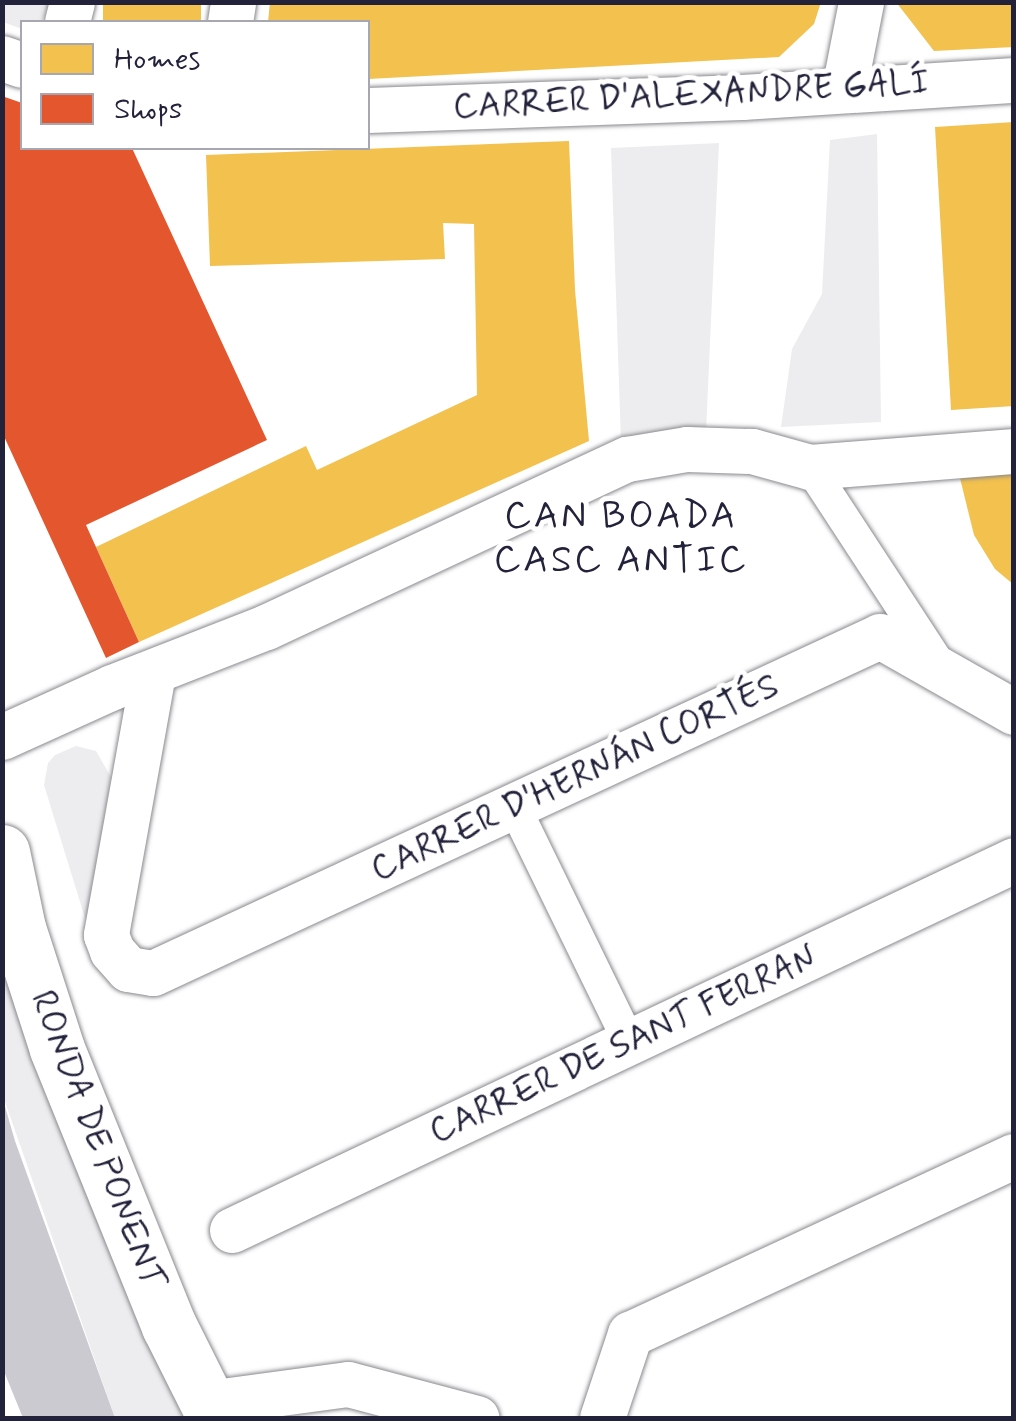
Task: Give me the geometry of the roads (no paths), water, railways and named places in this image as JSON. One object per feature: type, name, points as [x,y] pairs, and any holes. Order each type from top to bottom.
[{"type":"main road","name":"RONDA DE PONENT","points":[[2,852],[18,928],[58,1049],[112,1190],[211,1411]]},
{"type":"street","points":[[844,88],[861,2]]},
{"type":"street","name":"CARRER D'ALEXANDRE GALÍ","points":[[370,110],[742,97],[1014,80]]},
{"type":"street","points":[[2,737],[266,627],[626,459],[687,449],[752,451],[810,466],[1014,451]]},
{"type":"street","points":[[810,466],[942,669]]},
{"type":"street","name":"CARRER D'HERNÁN CORTÉS","points":[[154,673],[106,935],[112,952],[128,969],[152,973],[880,636],[1014,712]]},
{"type":"street","points":[[514,806],[629,1042]]},
{"type":"street","name":"CARRER DE SANT FERRAN","points":[[232,1230],[1014,860]]},
{"type":"street","points":[[602,1418],[630,1334],[1014,1156]]},
{"type":"street","points":[[211,1411],[348,1384],[476,1418]]},
{"type":"district","name":"CAN BOADA CASC ANTIC","points":[[621,539]]}]
